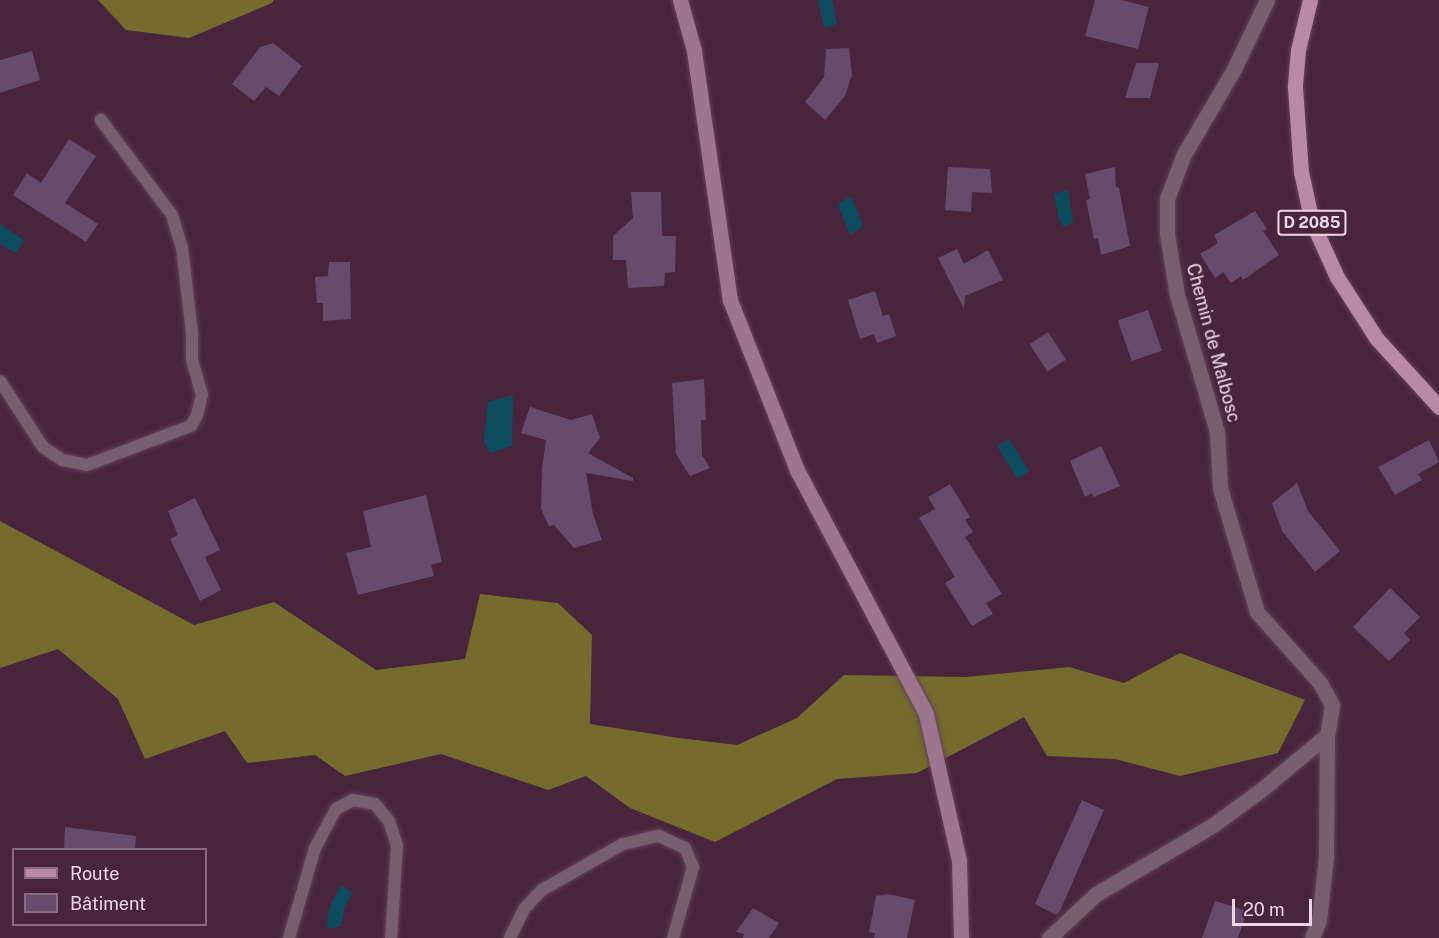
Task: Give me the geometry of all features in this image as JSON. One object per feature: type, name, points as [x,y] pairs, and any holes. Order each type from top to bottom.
[{"type":"main road","points":[[680,0],[694,51],[730,300],[797,470],[926,714],[959,860],[961,938]]},
{"type":"main road","name":"D 2085","points":[[1310,0],[1298,50],[1295,87],[1301,172],[1312,222],[1337,277],[1377,339],[1439,407]]},
{"type":"street","name":"Chemin de Malbosc","points":[[1267,0],[1234,69],[1183,156],[1167,199],[1167,234],[1177,295],[1217,432],[1220,488],[1257,612],[1320,682],[1332,705],[1327,735],[1326,857],[1319,920],[1312,938]]},
{"type":"street","points":[[1049,938],[1096,894],[1213,825],[1261,790],[1327,735]]},
{"type":"lane","points":[[0,381],[43,447],[62,460],[87,465],[191,426],[197,415],[202,395],[192,359],[192,333],[182,248],[172,215],[101,120]]},
{"type":"lane","points":[[289,938],[315,848],[336,809],[353,800],[375,804],[389,821],[397,846],[391,938]]},
{"type":"lane","points":[[510,938],[524,909],[542,890],[623,844],[658,836],[685,848],[693,867],[673,938]]},
{"type":"shaded area","points":[[98,0],[274,0],[272,3],[189,38],[126,30]]},
{"type":"shaded area","points":[[0,521],[194,625],[274,602],[376,670],[465,659],[480,594],[558,603],[592,635],[590,724],[679,738],[737,745],[797,718],[844,675],[966,677],[1069,667],[1124,683],[1180,653],[1305,700],[1278,753],[1180,776],[1115,759],[1047,756],[1024,717],[917,773],[837,779],[715,842],[630,808],[586,776],[548,790],[441,754],[345,776],[315,755],[247,763],[225,731],[145,759],[118,699],[58,649],[0,668]]},
{"type":"water","points":[[818,0],[832,0],[837,24],[824,28]]},
{"type":"water","points":[[1068,190],[1073,222],[1064,227],[1059,220],[1054,194]]},
{"type":"water","points":[[851,196],[863,226],[850,235],[838,204]]},
{"type":"water","points":[[0,224],[24,240],[16,253],[0,244]]},
{"type":"water","points":[[513,395],[512,446],[490,453],[484,441],[488,402]]},
{"type":"water","points":[[1009,439],[1029,471],[1017,479],[997,446]]},
{"type":"water","points":[[341,885],[353,893],[345,906],[341,926],[328,929],[327,919],[331,904]]},
{"type":"building","points":[[1095,0],[1121,0],[1149,7],[1138,49],[1085,36]]},
{"type":"building","points":[[273,43],[302,66],[279,96],[266,87],[254,101],[232,84],[260,47]]},
{"type":"building","points":[[849,48],[852,75],[845,96],[825,120],[805,102],[824,77],[826,49]]},
{"type":"building","points":[[32,51],[40,80],[0,93],[0,60]]},
{"type":"building","points":[[1136,63],[1159,63],[1150,98],[1125,98]]},
{"type":"building","points":[[69,139],[96,156],[65,203],[98,224],[86,242],[13,195],[27,173],[41,183]]},
{"type":"building","points":[[948,167],[990,169],[992,193],[972,192],[971,212],[945,210]]},
{"type":"building","points":[[1115,167],[1116,187],[1119,188],[1130,246],[1101,255],[1098,238],[1094,239],[1086,200],[1090,199],[1085,174]]},
{"type":"building","points":[[631,192],[661,192],[662,236],[676,236],[675,272],[665,273],[664,286],[628,288],[626,260],[613,260],[613,236],[633,218]]},
{"type":"building","points":[[1255,211],[1267,229],[1263,231],[1279,255],[1243,280],[1241,276],[1231,283],[1223,272],[1215,278],[1200,254],[1218,243],[1214,235]]},
{"type":"building","points":[[957,249],[964,264],[988,250],[1003,280],[965,296],[964,309],[938,258]]},
{"type":"building","points":[[329,262],[350,262],[351,319],[323,321],[323,303],[317,303],[315,277],[328,276]]},
{"type":"building","points":[[875,291],[883,316],[889,314],[896,336],[877,343],[874,334],[860,339],[848,300]]},
{"type":"building","points":[[1148,310],[1162,351],[1132,361],[1118,320]]},
{"type":"building","points":[[1048,332],[1066,360],[1048,372],[1030,344]]},
{"type":"building","points":[[704,379],[706,420],[701,420],[702,455],[710,468],[690,476],[676,454],[672,383]]},
{"type":"building","points":[[530,407],[571,420],[592,414],[600,438],[588,453],[633,478],[633,481],[586,473],[593,514],[602,540],[574,548],[554,525],[549,526],[541,509],[542,468],[546,440],[521,433]]},
{"type":"building","points":[[1429,440],[1439,462],[1418,474],[1422,480],[1395,495],[1378,467]]},
{"type":"building","points":[[1101,446],[1120,486],[1094,497],[1092,493],[1085,497],[1070,461]]},
{"type":"building","points":[[1297,483],[1308,511],[1340,551],[1315,572],[1282,531],[1272,503]]},
{"type":"building","points":[[950,484],[970,517],[965,520],[973,532],[965,537],[1002,594],[986,603],[993,614],[972,626],[945,583],[955,577],[919,518],[935,509],[928,497]]},
{"type":"building","points":[[426,495],[442,562],[431,565],[434,576],[358,595],[346,553],[371,547],[363,511]]},
{"type":"building","points":[[195,498],[220,550],[205,557],[221,590],[200,601],[170,539],[178,535],[168,511]]},
{"type":"building","points":[[1390,588],[1420,617],[1404,633],[1410,640],[1389,661],[1353,627]]},
{"type":"building","points":[[1082,800],[1104,810],[1060,911],[1056,915],[1035,904]]},
{"type":"building","points":[[65,827],[136,836],[135,848],[64,848]]},
{"type":"building","points":[[888,894],[915,900],[907,938],[874,938],[875,933],[869,932],[876,896]]},
{"type":"building","points":[[1215,901],[1247,911],[1238,938],[1202,938]]},
{"type":"building","points":[[753,908],[779,923],[769,938],[743,938],[744,934],[736,932]]}]
